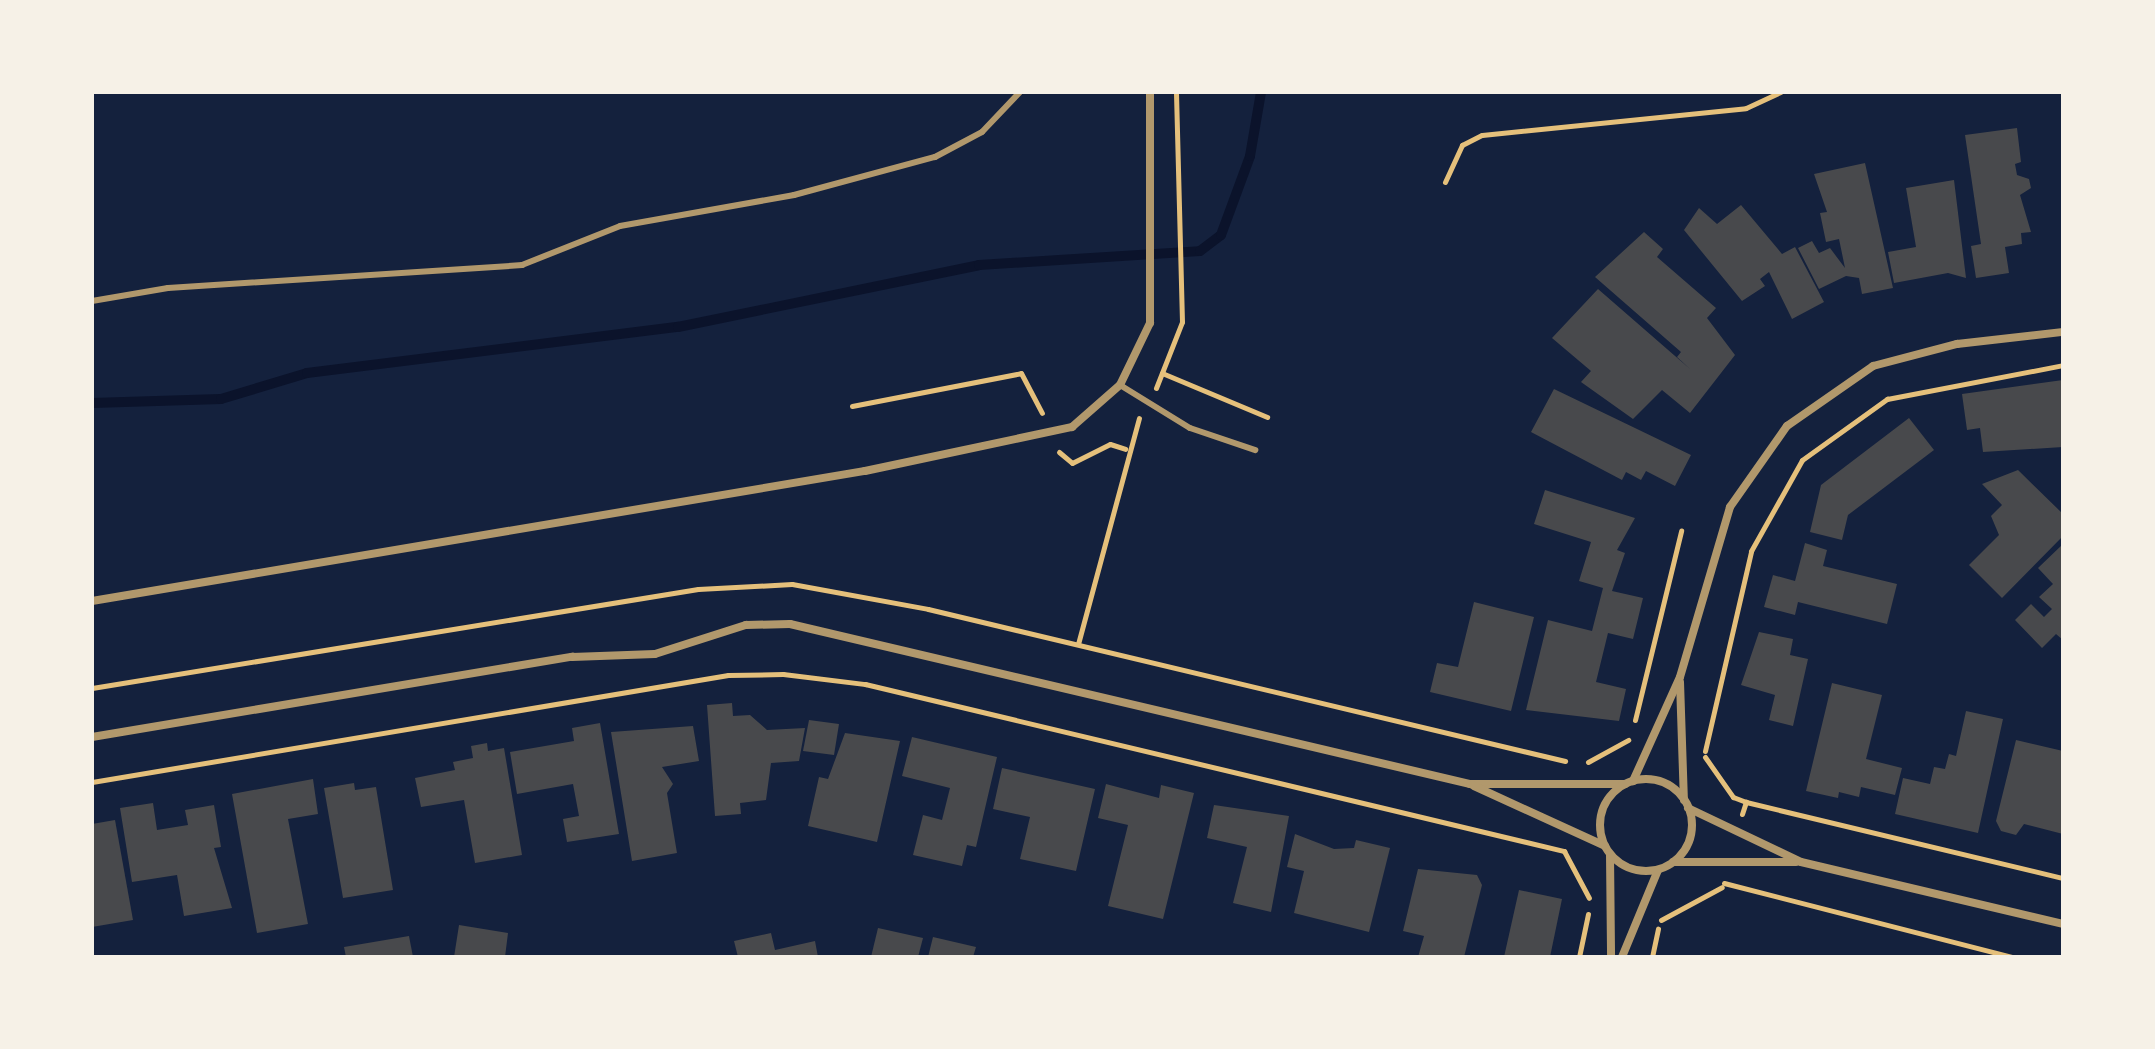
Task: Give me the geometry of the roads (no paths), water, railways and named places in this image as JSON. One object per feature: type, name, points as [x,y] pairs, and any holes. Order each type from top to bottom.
[{"type":"street","points":[[92,601],[1051,435],[1089,416],[1120,385],[1155,297],[1150,92]]},
{"type":"street","points":[[2063,332],[1919,351],[1873,366],[1810,405],[1763,452],[1730,507],[1680,677],[1629,783],[1602,811],[1605,846],[1610,855],[1632,870],[1658,870],[1673,862],[1801,862],[2063,924]]},
{"type":"street","points":[[92,737],[572,657],[655,654],[746,625],[778,623],[1470,784],[1605,846]]},
{"type":"street","points":[[1673,862],[1691,831],[1686,804],[1680,677]]},
{"type":"street","points":[[1470,784],[1662,782],[1686,804],[1801,862]]},
{"type":"street","points":[[1610,855],[1611,957]]},
{"type":"street","points":[[1622,957],[1658,870]]},
{"type":"lane","points":[[92,301],[168,288],[522,265],[620,226],[769,200],[935,157],[982,132],[1020,92]]},
{"type":"lane","points":[[1120,385],[1190,428],[1255,450]]},
{"type":"waterway","points":[[92,403],[221,399],[307,373],[678,327],[979,265],[1200,251],[1221,235],[1250,156],[1261,92]]}]
